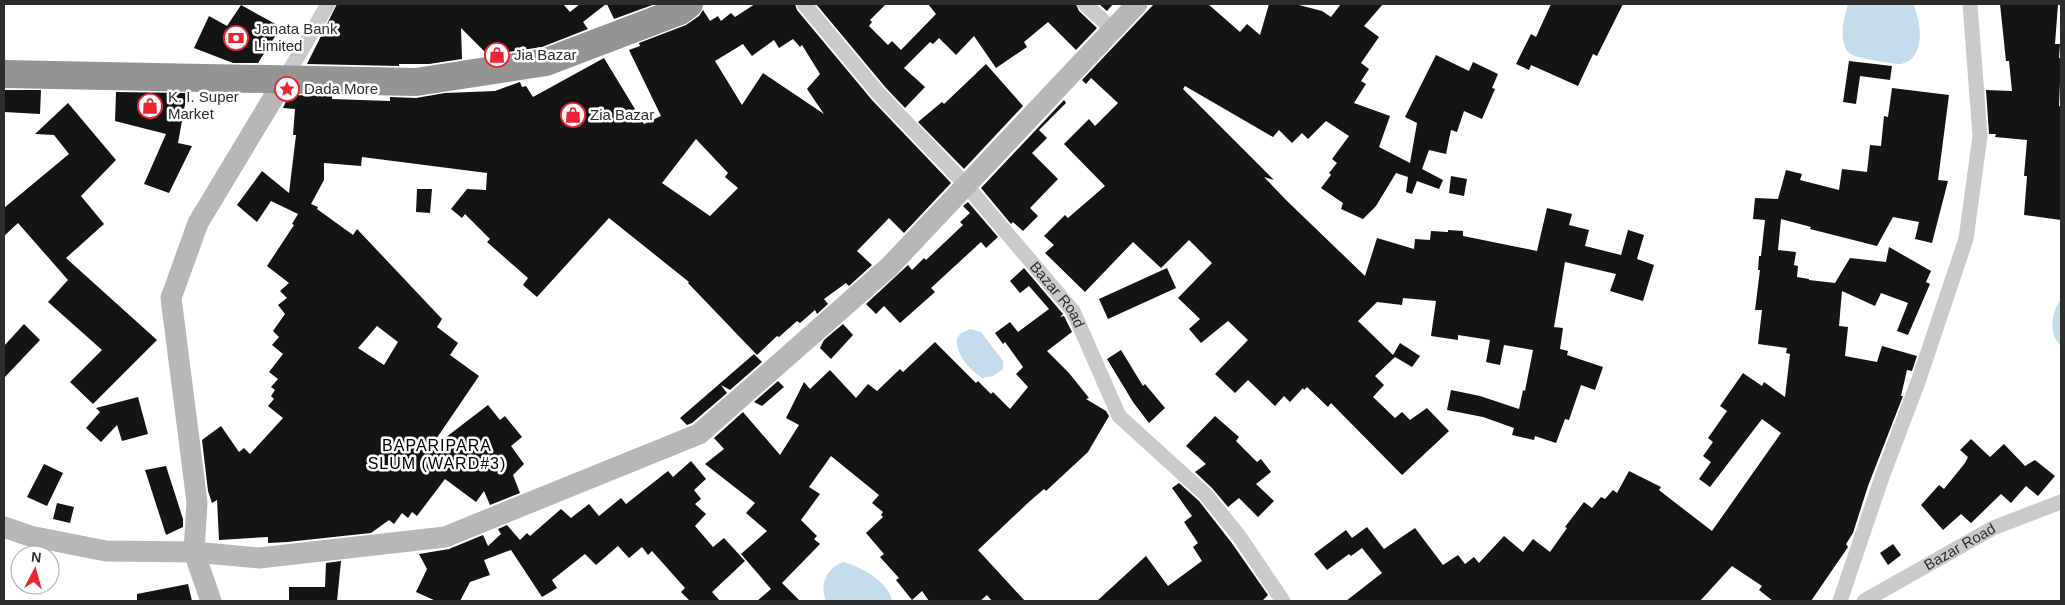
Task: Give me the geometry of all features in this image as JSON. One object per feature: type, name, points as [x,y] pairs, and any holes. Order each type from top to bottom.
[{"type":"highway","points":[[4,74],[416,82],[546,62],[680,11],[689,4]]},
{"type":"street","points":[[211,601],[194,552],[197,502],[171,298],[198,223],[328,4]]},
{"type":"street","name":"Bazar Road","points":[[804,4],[879,94],[966,185],[1073,311],[1119,416],[1206,495],[1239,536],[1283,601]]},
{"type":"street","points":[[1085,4],[1113,30]]},
{"type":"street","points":[[4,527],[30,536],[106,550],[194,552],[259,558],[445,537],[699,434],[889,267],[1137,4]]},
{"type":"street","points":[[1840,601],[1882,477],[1918,382],[1966,239],[1980,136],[1970,4]]},
{"type":"street","name":"Bazar Road","points":[[1864,601],[1993,528],[2061,502]]},
{"type":"water","points":[[1848,4],[1913,4],[1920,29],[1920,38],[1915,55],[1909,61],[1898,64],[1850,54],[1843,38]]},
{"type":"water","points":[[2061,299],[2061,346],[2054,336],[2052,323]]},
{"type":"water","points":[[970,329],[981,332],[1003,361],[1003,369],[993,376],[982,378],[968,366],[958,350],[957,338],[961,333]]},
{"type":"water","points":[[843,562],[858,567],[873,576],[886,588],[892,601],[826,601],[823,589],[826,577],[833,568]]},
{"type":"building","points":[[337,4],[563,4],[570,12],[580,4],[606,4],[583,22],[588,29],[542,47],[502,53],[500,44],[488,55],[461,28],[462,59],[429,64],[399,64],[399,66],[307,64]]},
{"type":"building","points":[[607,4],[655,4],[614,19]]},
{"type":"building","points":[[755,4],[795,4],[797,10],[872,100],[951,183],[904,233],[889,218],[857,251],[872,265],[849,286],[846,283],[824,299],[828,304],[817,314],[815,310],[800,323],[797,321],[779,337],[777,336],[757,355],[689,282],[609,218],[537,297],[523,285],[528,278],[487,242],[490,239],[465,214],[462,218],[451,209],[467,189],[486,190],[487,173],[362,157],[361,166],[324,163],[324,180],[311,204],[318,207],[317,209],[353,235],[357,229],[442,319],[437,327],[458,343],[450,355],[479,376],[428,451],[488,405],[500,420],[505,416],[522,437],[511,446],[524,464],[513,475],[520,493],[490,505],[484,491],[476,502],[445,479],[417,516],[412,512],[408,518],[402,513],[394,524],[389,520],[371,533],[268,543],[268,537],[219,540],[217,500],[212,503],[208,491],[202,440],[221,426],[239,452],[244,448],[250,454],[283,418],[268,406],[274,399],[271,396],[275,390],[271,387],[278,379],[269,372],[283,354],[272,345],[279,337],[273,331],[285,314],[278,305],[287,298],[280,291],[289,283],[267,266],[294,225],[292,224],[298,214],[271,201],[257,222],[237,205],[262,171],[289,193],[296,135],[293,135],[295,109],[283,108],[289,95],[332,96],[332,99],[390,101],[390,97],[416,98],[445,93],[495,91],[520,82],[522,87],[526,86],[533,97],[604,58],[644,124],[661,116],[629,50],[640,46],[639,43],[686,25],[699,16],[703,10],[710,21],[718,16],[721,21],[731,13],[735,17]],"holes":[[[793,39],[800,47],[802,45],[820,74],[807,89],[824,114],[763,73],[742,105],[715,61],[743,44],[752,56],[774,40],[779,48]],[[696,139],[728,173],[725,177],[738,188],[710,216],[662,183]],[[377,326],[398,342],[384,365],[358,348]]]},
{"type":"building","points":[[816,4],[886,4],[870,20],[872,22],[869,26],[888,45],[892,41],[901,50],[936,14],[928,4],[1076,4],[1079,11],[1097,28],[1076,50],[1048,22],[1024,42],[1027,47],[996,68],[974,36],[956,55],[939,38],[933,44],[930,42],[904,68],[925,87],[905,108]]},
{"type":"building","points":[[1099,4],[1113,4],[1107,11]]},
{"type":"building","points":[[1154,4],[1208,4],[1240,32],[1247,24],[1260,35],[1269,4],[1295,4],[1322,11],[1331,17],[1341,4],[1383,4],[1364,26],[1379,37],[1361,63],[1369,69],[1361,81],[1366,84],[1354,103],[1390,116],[1379,147],[1410,163],[1417,123],[1405,117],[1436,55],[1469,71],[1473,62],[1498,74],[1492,88],[1495,89],[1482,119],[1464,111],[1457,132],[1451,130],[1446,154],[1429,150],[1422,169],[1443,180],[1439,189],[1417,181],[1412,194],[1406,192],[1408,177],[1396,173],[1376,206],[1363,219],[1341,209],[1343,203],[1321,188],[1337,163],[1332,159],[1349,136],[1326,121],[1308,139],[1302,133],[1292,143],[1279,130],[1273,137],[1185,86],[1183,89],[1274,180],[1264,177],[1286,200],[1365,276],[1377,238],[1414,249],[1415,239],[1430,240],[1431,231],[1463,231],[1463,236],[1537,251],[1547,208],[1572,214],[1569,225],[1589,230],[1585,246],[1621,255],[1628,230],[1644,235],[1637,259],[1654,265],[1643,301],[1610,291],[1616,274],[1565,262],[1554,327],[1563,328],[1560,349],[1568,351],[1567,355],[1603,367],[1595,390],[1581,385],[1569,420],[1565,419],[1556,443],[1535,436],[1534,440],[1512,435],[1514,428],[1483,417],[1447,410],[1451,390],[1480,396],[1519,409],[1523,390],[1525,391],[1533,350],[1504,345],[1500,365],[1486,362],[1490,340],[1458,335],[1458,340],[1431,336],[1436,301],[1403,298],[1402,305],[1377,302],[1358,321],[1393,355],[1400,343],[1420,356],[1412,367],[1395,357],[1375,376],[1384,385],[1373,397],[1395,418],[1402,412],[1410,420],[1427,408],[1449,431],[1402,475],[1331,403],[1328,407],[1307,387],[1304,390],[1303,388],[1290,402],[1284,396],[1275,406],[1248,380],[1235,393],[1215,374],[1248,340],[1228,321],[1201,343],[1189,329],[1200,319],[1178,298],[1212,263],[1189,240],[1161,268],[1133,242],[1085,292],[1045,253],[1054,245],[1044,236],[1065,215],[1068,218],[1105,186],[1064,144],[1089,119],[1095,126],[1118,103],[1091,78],[1086,84],[1082,80]]},
{"type":"building","points":[[1551,4],[1623,4],[1597,56],[1593,54],[1578,86],[1531,65],[1529,70],[1516,64],[1531,34],[1536,37]]},
{"type":"building","points":[[2000,4],[2058,4],[2055,44],[2060,44],[2059,58],[2061,58],[2059,106],[2061,107],[2061,220],[2024,215],[2027,176],[2024,176],[2027,140],[1995,137],[1996,134],[1989,134],[1986,90],[2012,91],[2009,61],[2006,61]]},
{"type":"building","name":"Janata Bank Limited","points":[[241,5],[281,27],[258,63],[233,63],[194,48],[209,16],[227,26]]},
{"type":"building","points":[[1849,61],[1892,66],[1890,80],[1860,76],[1856,104],[1843,102]]},
{"type":"building","points":[[986,64],[1023,106],[964,169],[918,122],[942,102],[944,104]]},
{"type":"building","points":[[1892,88],[1949,95],[1938,180],[1948,181],[1932,243],[1915,239],[1919,222],[1893,217],[1877,246],[1810,229],[1811,227],[1781,219],[1778,250],[1796,252],[1794,265],[1798,266],[1797,277],[1835,283],[1850,258],[1886,262],[1889,247],[1931,271],[1926,282],[1930,284],[1908,335],[1897,331],[1908,303],[1881,293],[1875,306],[1842,291],[1839,326],[1848,327],[1845,356],[1877,362],[1882,346],[1917,356],[1912,371],[1907,370],[1901,396],[1903,396],[1868,486],[1853,533],[1846,544],[1848,547],[1811,601],[1773,601],[1759,590],[1762,586],[1732,566],[1700,601],[1346,601],[1382,573],[1362,548],[1351,556],[1349,554],[1327,570],[1314,554],[1346,530],[1352,538],[1367,527],[1384,549],[1415,528],[1443,565],[1458,555],[1465,564],[1474,557],[1479,563],[1504,536],[1523,552],[1533,539],[1550,552],[1567,528],[1565,527],[1584,502],[1592,508],[1601,497],[1605,499],[1613,490],[1617,493],[1629,471],[1661,487],[1659,490],[1712,531],[1781,433],[1762,419],[1710,487],[1699,479],[1711,462],[1703,456],[1713,442],[1708,438],[1727,411],[1720,406],[1743,373],[1762,386],[1764,382],[1785,397],[1790,354],[1786,353],[1787,348],[1758,344],[1762,310],[1755,310],[1760,270],[1758,270],[1759,256],[1761,256],[1765,220],[1753,219],[1755,198],[1778,199],[1786,170],[1802,174],[1800,180],[1839,190],[1842,169],[1867,172],[1870,145],[1881,146],[1884,116],[1888,117]]},
{"type":"building","points":[[4,90],[41,90],[40,114],[4,112]]},
{"type":"building","name":"K. I. Super Market","points":[[116,92],[187,93],[178,143],[192,146],[169,193],[144,184],[166,134],[115,121]]},
{"type":"building","points":[[1064,100],[1066,103],[1039,130],[1047,138],[1032,153],[1058,179],[1030,208],[1038,216],[1023,231],[1013,222],[1011,224],[981,188]]},
{"type":"building","points":[[68,103],[116,160],[81,196],[104,224],[66,258],[157,340],[93,404],[70,382],[102,350],[48,302],[68,280],[18,223],[4,236],[4,208],[69,154],[54,135],[35,134]]},
{"type":"building","points":[[1451,176],[1467,179],[1464,196],[1449,193]]},
{"type":"building","points":[[417,189],[432,189],[430,213],[416,212]]},
{"type":"building","points":[[968,202],[998,237],[986,248],[981,242],[931,288],[935,292],[900,323],[884,306],[876,314],[866,304],[908,265],[912,270],[924,258],[926,260],[963,225],[960,222],[970,213],[963,206]]},
{"type":"building","points":[[1024,268],[1063,314],[1060,317],[1064,316],[1072,332],[1047,351],[1069,373],[1089,398],[1086,399],[1106,411],[1109,416],[1088,452],[1046,491],[1044,489],[1030,501],[978,550],[1025,601],[992,601],[987,595],[980,601],[929,601],[922,591],[912,600],[896,580],[899,578],[880,557],[884,554],[866,533],[883,517],[881,515],[883,512],[872,503],[879,495],[831,456],[809,487],[820,494],[801,520],[817,536],[814,539],[820,544],[782,583],[800,601],[757,601],[771,589],[741,554],[767,531],[746,513],[755,503],[705,464],[724,449],[714,438],[743,412],[780,455],[799,425],[786,418],[804,382],[810,389],[830,370],[856,398],[868,384],[877,391],[900,369],[903,372],[935,342],[976,383],[978,381],[991,394],[993,392],[1010,409],[1028,387],[1016,374],[1023,367],[1005,342],[1003,344],[995,333],[1010,322],[1018,332],[1049,309],[1029,286],[1020,293],[1010,281]]},
{"type":"building","points":[[1167,268],[1176,288],[1108,319],[1099,299]]},
{"type":"building","points":[[24,324],[40,340],[4,378],[4,346]]},
{"type":"building","points":[[843,324],[853,335],[831,359],[820,348],[824,340]]},
{"type":"building","points":[[1121,350],[1143,386],[1145,384],[1165,408],[1149,423],[1133,402],[1107,359]]},
{"type":"building","points":[[754,354],[762,362],[730,390],[721,385],[727,393],[692,423],[687,425],[680,418]]},
{"type":"building","points":[[778,381],[784,387],[762,406],[754,402]]},
{"type":"building","points":[[138,397],[148,434],[122,441],[117,425],[101,442],[86,428],[100,412],[96,408]]},
{"type":"building","points":[[1215,416],[1239,437],[1236,441],[1257,462],[1261,459],[1271,472],[1256,484],[1274,501],[1258,517],[1239,498],[1228,507],[1195,472],[1206,464],[1186,446]]},
{"type":"building","points":[[1971,439],[1990,457],[2004,444],[2025,466],[2035,460],[2055,476],[2038,496],[2026,486],[2011,503],[2001,494],[1971,523],[1961,514],[1943,530],[1921,505],[1939,485],[1944,489],[1965,463],[1968,457],[1960,450]]},
{"type":"building","points":[[691,461],[706,479],[694,490],[701,499],[695,504],[706,514],[695,526],[713,547],[724,538],[745,561],[712,592],[720,601],[690,601],[681,592],[685,588],[652,551],[648,555],[642,547],[629,558],[618,546],[596,565],[585,554],[552,580],[557,588],[542,597],[511,550],[484,560],[490,575],[470,582],[460,601],[436,601],[416,592],[427,569],[419,554],[449,549],[483,535],[488,546],[501,534],[498,529],[507,525],[520,540],[527,533],[530,536],[561,509],[571,518],[589,504],[599,516],[621,498],[626,504],[668,471],[673,477]]},
{"type":"building","points":[[44,464],[63,473],[47,506],[27,497]]},
{"type":"building","points":[[166,466],[183,519],[183,527],[166,535],[145,470]]},
{"type":"building","points":[[1179,483],[1199,501],[1231,542],[1268,595],[1262,601],[1097,601],[1146,556],[1168,586],[1202,561],[1193,547],[1198,543],[1184,522],[1192,516],[1172,488]]},
{"type":"building","points":[[57,503],[74,507],[70,523],[53,519]]},
{"type":"building","points":[[1893,544],[1901,555],[1888,565],[1880,553]]},
{"type":"building","points":[[341,561],[337,601],[289,601],[289,587],[325,587],[326,563]]},
{"type":"building","points":[[188,584],[192,601],[137,601],[137,594]]},
{"type":"place","name":"Janata Bank Limited","points":[[236,38]]},
{"type":"place","name":"Jia Bazar","points":[[497,55]]},
{"type":"place","name":"Dada More","points":[[287,89]]},
{"type":"place","name":"K. I. Super Market","points":[[150,106]]},
{"type":"place","name":"Zia Bazar","points":[[573,115]]},
{"type":"district","name":"BAPARIPARA SLUM (WARD#3)","points":[[437,454]]}]
